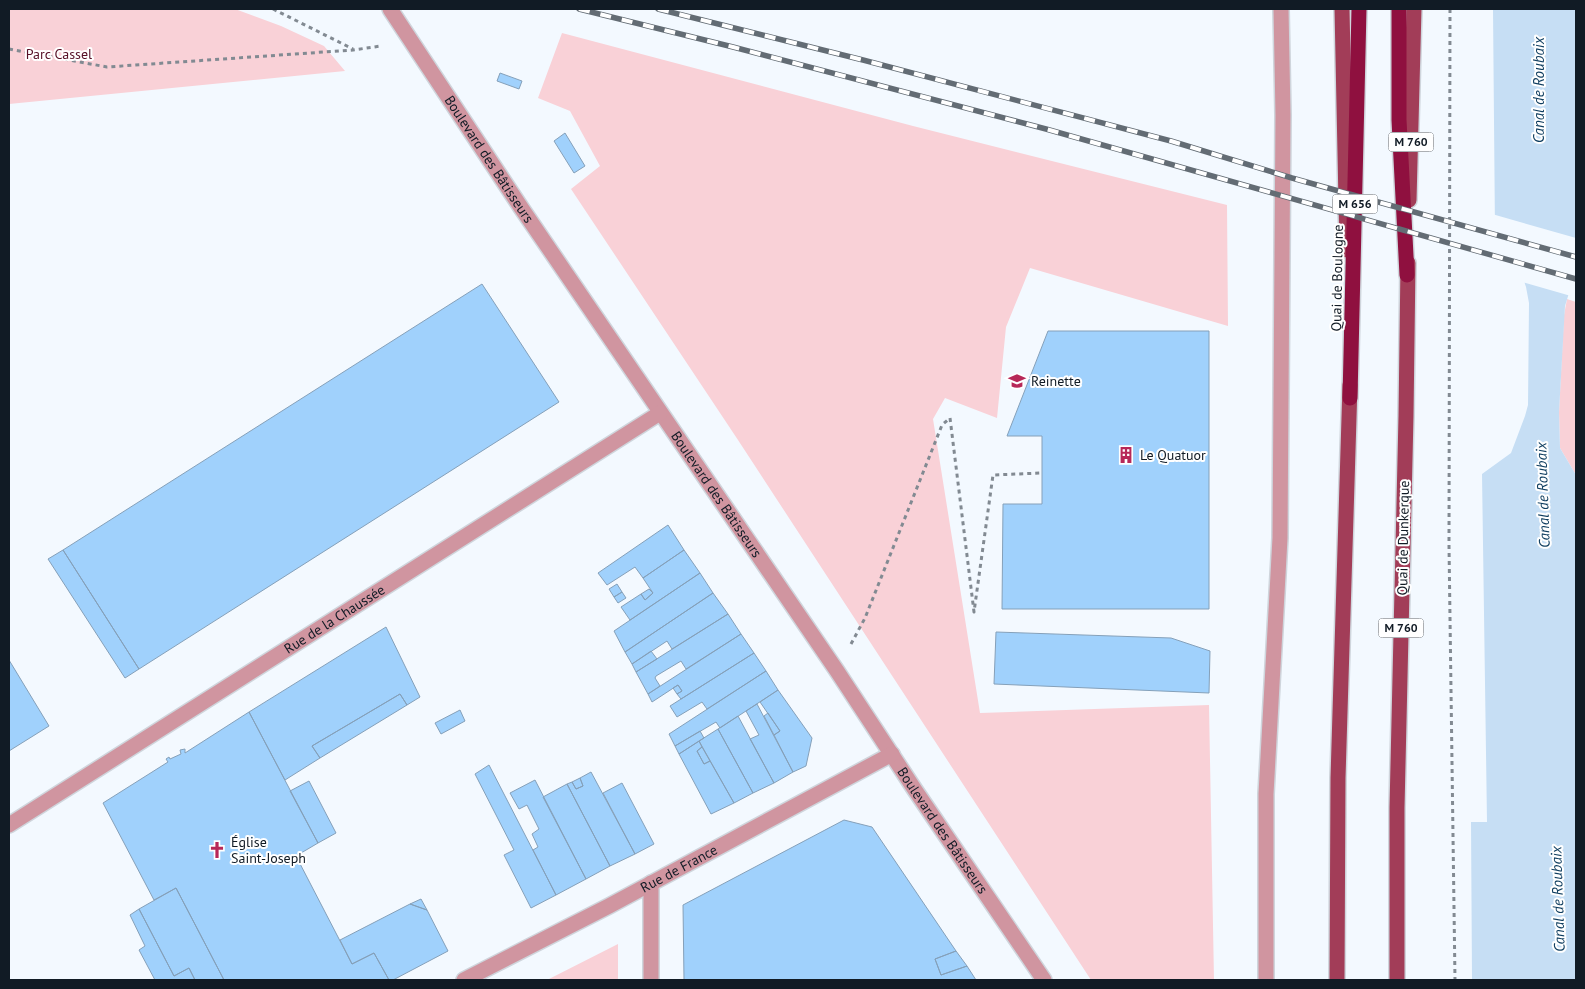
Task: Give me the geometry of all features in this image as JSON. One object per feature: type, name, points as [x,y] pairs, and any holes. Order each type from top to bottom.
[{"type":"highway","name":"Quai de Boulogne","points":[[1350,398],[1359,9]]},
{"type":"highway","points":[[1399,9],[1399,120],[1407,275]]},
{"type":"main road","points":[[1337,980],[1338,778],[1350,398],[1342,9]]},
{"type":"main road","name":"M 760","points":[[1407,275],[1414,9]]},
{"type":"main road","name":"Quai de Dunkerque","points":[[1397,980],[1397,808],[1406,436],[1407,275]]},
{"type":"street","name":"Boulevard des Bâtisseurs","points":[[390,9],[660,413],[837,671],[1044,980]]},
{"type":"street","points":[[1266,980],[1266,794],[1280,538],[1281,9]]},
{"type":"street","name":"Rue de la Chaussée","points":[[9,825],[660,413]]},
{"type":"street","name":"Rue de France","points":[[464,980],[651,883],[892,754]]},
{"type":"street","points":[[651,883],[651,980]]},
{"type":"path","points":[[273,9],[353,50]]},
{"type":"path","points":[[1450,9],[1449,545],[1456,980]]},
{"type":"path","points":[[9,49],[107,67],[353,50],[411,41]]},
{"type":"path","points":[[837,671],[865,618],[942,425],[950,418],[974,612],[993,475],[1042,473]]},
{"type":"green space","name":"Parc Cassel","points":[[9,9],[235,9],[281,26],[324,46],[345,71],[9,104]]},
{"type":"green space","points":[[562,33],[913,126],[1227,205],[1228,326],[1030,268],[1006,327],[997,418],[945,398],[933,419],[980,713],[1209,705],[1214,980],[1091,980],[738,440],[571,189],[600,166],[570,111],[538,98]]},
{"type":"green space","points":[[1567,299],[1576,302],[1576,475],[1560,448],[1559,412],[1564,315]]},
{"type":"green space","points":[[618,944],[618,980],[547,980]]},
{"type":"water","name":"Canal de Roubaix","points":[[1493,9],[1576,9],[1576,284],[1569,293],[1565,306],[1559,412],[1560,448],[1576,475],[1576,980],[1472,980],[1471,822],[1487,822],[1482,474],[1511,453],[1528,405],[1529,303],[1526,287],[1520,269],[1495,233]]},
{"type":"pier","points":[[1492,214],[1576,238],[1576,288],[1571,296],[1522,282],[1512,261],[1493,234]]},
{"type":"building","points":[[500,73],[522,81],[519,89],[497,81]]},
{"type":"building","points":[[565,133],[585,166],[574,173],[554,141]]},
{"type":"building","points":[[482,284],[559,402],[139,669],[63,550]]},
{"type":"building","name":"Le Quatuor","points":[[1048,331],[1209,331],[1209,609],[1002,609],[1003,504],[1042,504],[1042,436],[1007,436]]},
{"type":"building","points":[[668,525],[684,550],[643,578],[635,567],[607,585],[598,573]]},
{"type":"building","points":[[63,550],[139,669],[125,678],[48,559]]},
{"type":"building","points":[[684,550],[700,573],[630,620],[621,607],[641,594],[645,600],[653,593],[643,578]]},
{"type":"building","points":[[700,573],[713,593],[625,652],[614,631]]},
{"type":"building","points":[[617,584],[622,592],[614,597],[609,589]]},
{"type":"building","points":[[649,589],[653,593],[645,600],[641,594]]},
{"type":"building","points":[[622,592],[626,598],[618,603],[614,597]]},
{"type":"building","points":[[713,593],[728,614],[672,649],[667,641],[632,664],[625,652]]},
{"type":"building","points":[[728,614],[741,634],[686,669],[681,661],[656,676],[655,678],[660,686],[648,694],[636,672]]},
{"type":"building","points":[[386,627],[420,697],[407,705],[400,694],[312,746],[320,758],[285,780],[249,712]]},
{"type":"building","points":[[996,632],[1171,638],[1210,651],[1209,693],[994,684]]},
{"type":"building","points":[[741,634],[754,653],[681,699],[677,694],[682,691],[678,685],[652,702],[648,694]]},
{"type":"building","points":[[651,651],[657,659],[636,672],[632,664]]},
{"type":"building","points":[[754,653],[766,671],[707,709],[702,702],[677,717],[670,706]]},
{"type":"building","points":[[9,660],[49,726],[9,751]]},
{"type":"building","points":[[766,671],[778,690],[720,728],[716,722],[675,746],[669,734]]},
{"type":"building","points":[[678,685],[682,691],[677,694],[673,688]]},
{"type":"building","points":[[778,690],[812,738],[806,766],[793,772],[774,735],[780,731],[760,702]]},
{"type":"building","points":[[400,694],[407,705],[320,758],[312,746]]},
{"type":"building","points":[[757,704],[793,772],[774,783],[750,739],[759,735],[746,711]]},
{"type":"building","points":[[460,710],[465,721],[441,734],[435,723]]},
{"type":"building","name":"Église Saint-Joseph","points":[[249,712],[318,843],[296,856],[352,964],[374,953],[389,980],[224,980],[176,888],[154,900],[103,803],[168,762],[166,759],[169,757],[170,759],[181,754],[180,750],[185,749],[185,753]]},
{"type":"building","points":[[768,713],[780,731],[774,735],[764,716]]},
{"type":"building","points":[[738,716],[774,783],[753,793],[718,729]]},
{"type":"building","points":[[718,729],[753,793],[734,803],[699,741]]},
{"type":"building","points":[[700,731],[704,738],[679,754],[675,746]]},
{"type":"building","points":[[699,741],[702,747],[697,751],[704,764],[710,761],[734,803],[711,814],[679,754]]},
{"type":"building","points":[[702,747],[710,761],[704,764],[697,751]]},
{"type":"building","points":[[489,765],[556,895],[531,908],[504,855],[514,850],[475,774]]},
{"type":"building","points":[[591,772],[635,854],[610,866],[567,784],[572,782],[576,789],[583,786],[580,778]]},
{"type":"building","points":[[580,778],[583,786],[576,789],[572,782]]},
{"type":"building","points":[[535,780],[586,879],[556,895],[533,850],[538,847],[532,834],[539,829],[527,805],[519,809],[510,793]]},
{"type":"building","points":[[309,781],[336,833],[318,843],[290,791]]},
{"type":"building","points":[[622,783],[654,844],[635,854],[603,793]]},
{"type":"building","points":[[567,784],[610,866],[586,879],[543,797]]},
{"type":"building","points":[[844,820],[872,827],[956,951],[935,959],[941,975],[967,966],[976,980],[684,980],[683,905]]},
{"type":"building","points":[[176,888],[224,980],[195,980],[189,968],[174,976],[139,909]]},
{"type":"building","points":[[421,899],[427,910],[410,904]]},
{"type":"building","points":[[410,904],[427,910],[448,951],[393,980],[389,980],[374,953],[352,964],[340,940]]},
{"type":"building","points":[[139,909],[174,976],[189,968],[195,980],[155,980],[139,950],[145,946],[130,915]]},
{"type":"building","points":[[956,951],[967,966],[941,975],[935,959]]},
{"type":"railway","points":[[579,9],[733,47],[1046,129],[1576,279]]},
{"type":"railway","points":[[658,9],[863,60],[1171,141],[1292,178],[1576,257]]},
{"type":"place","name":"Reinette","points":[[1017,381]]},
{"type":"place","name":"Le Quatuor","points":[[1126,455]]},
{"type":"place","name":"Église Saint-Joseph","points":[[217,850]]}]
